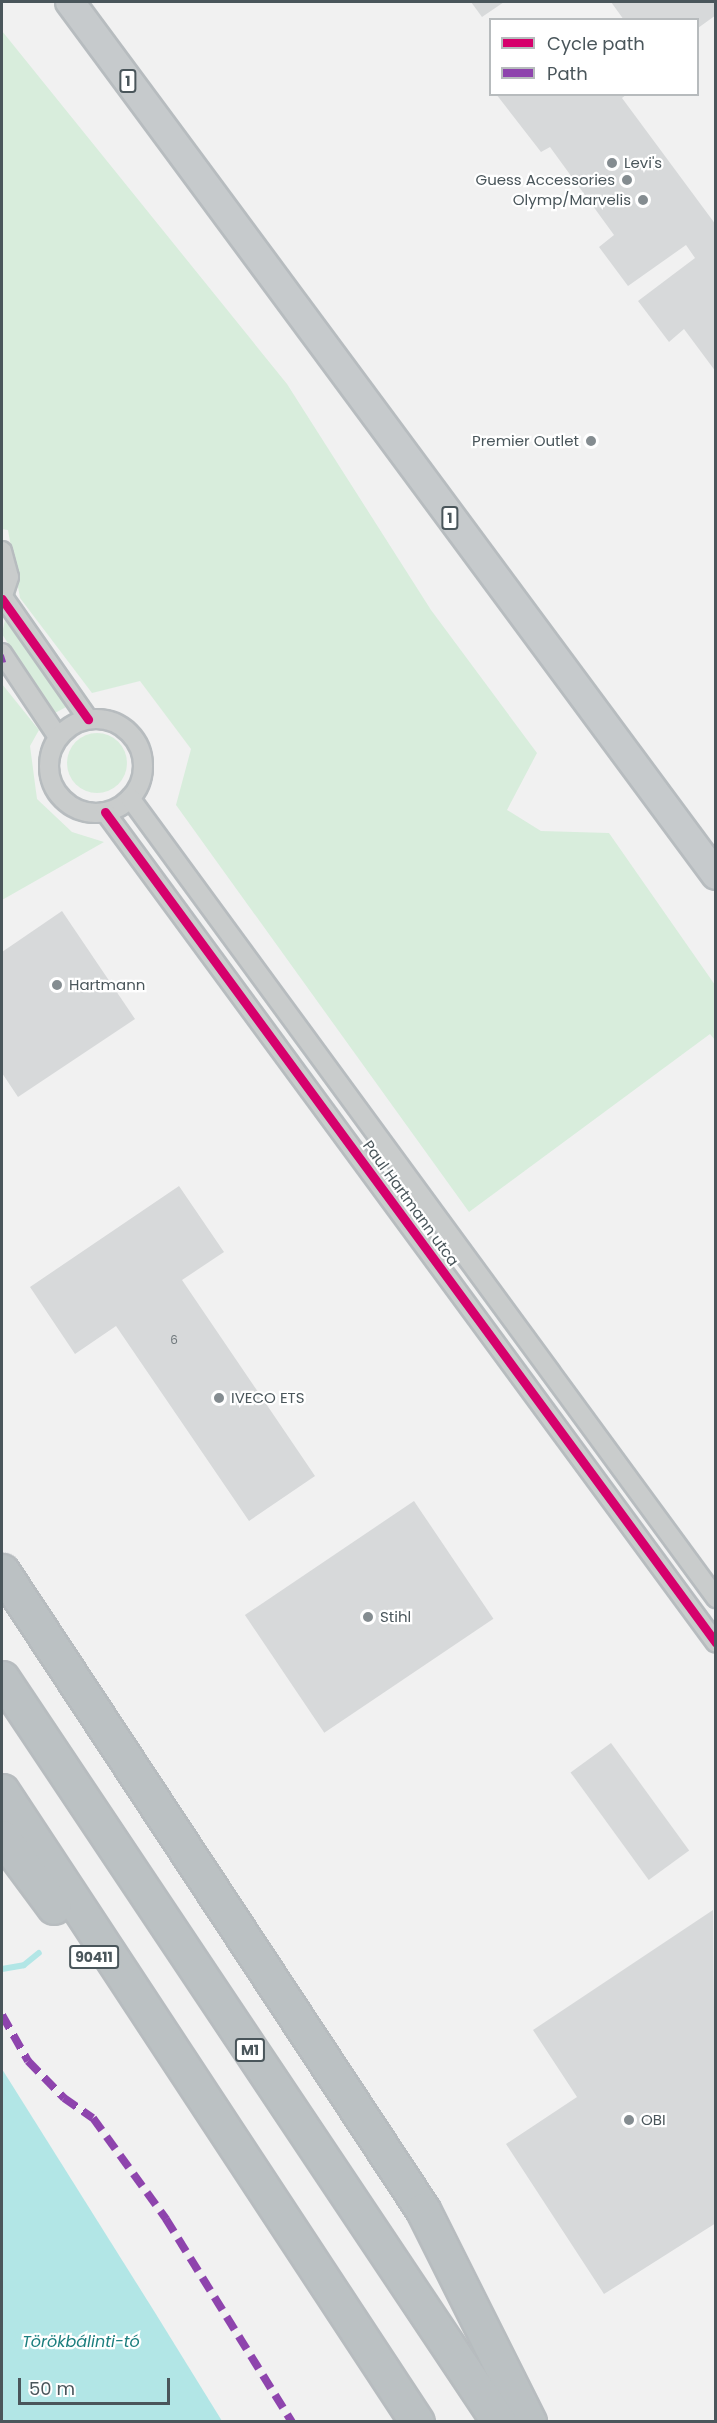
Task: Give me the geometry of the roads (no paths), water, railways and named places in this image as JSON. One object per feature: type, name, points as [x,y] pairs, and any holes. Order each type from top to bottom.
[{"type":"highway","points":[[2,1571],[207,1889],[423,2210],[529,2421]]},
{"type":"highway","name":"M1","points":[[2,1678],[499,2421]]},
{"type":"highway","points":[[2,1791],[417,2421]]},
{"type":"highway","name":"90411","points":[[2,1837],[188,2075]]},
{"type":"main road","name":"1","points":[[70,2],[716,875]]},
{"type":"street","points":[[2,552],[9,577],[2,598],[88,719]]},
{"type":"street","points":[[2,653],[58,736]]},
{"type":"street","points":[[88,719],[116,723],[136,741],[141,778],[130,798],[105,812],[82,811],[54,788],[48,765],[58,736],[88,719]]},
{"type":"street","name":"Paul Hartmann utca","points":[[130,798],[716,1598]]},
{"type":"street","name":"Paul Hartmann utca","points":[[105,812],[716,1643]]},
{"type":"water","name":"Törökbálinti-tó","points":[[2,2069],[154,2311],[222,2421],[2,2421]]},
{"type":"waterway","points":[[2,1969],[24,1965],[39,1953]]},
{"type":"place","name":"Levi's","points":[[612,163]]},
{"type":"place","name":"Guess Accessories","points":[[627,180]]},
{"type":"place","name":"Olymp/Marvelis","points":[[643,200]]},
{"type":"place","name":"Premier Outlet","points":[[591,441]]},
{"type":"place","name":"Hartmann","points":[[57,985]]},
{"type":"place","name":"IVECO ETS","points":[[219,1398]]},
{"type":"place","name":"Stihl","points":[[368,1617]]},
{"type":"place","name":"OBI","points":[[629,2120]]}]
